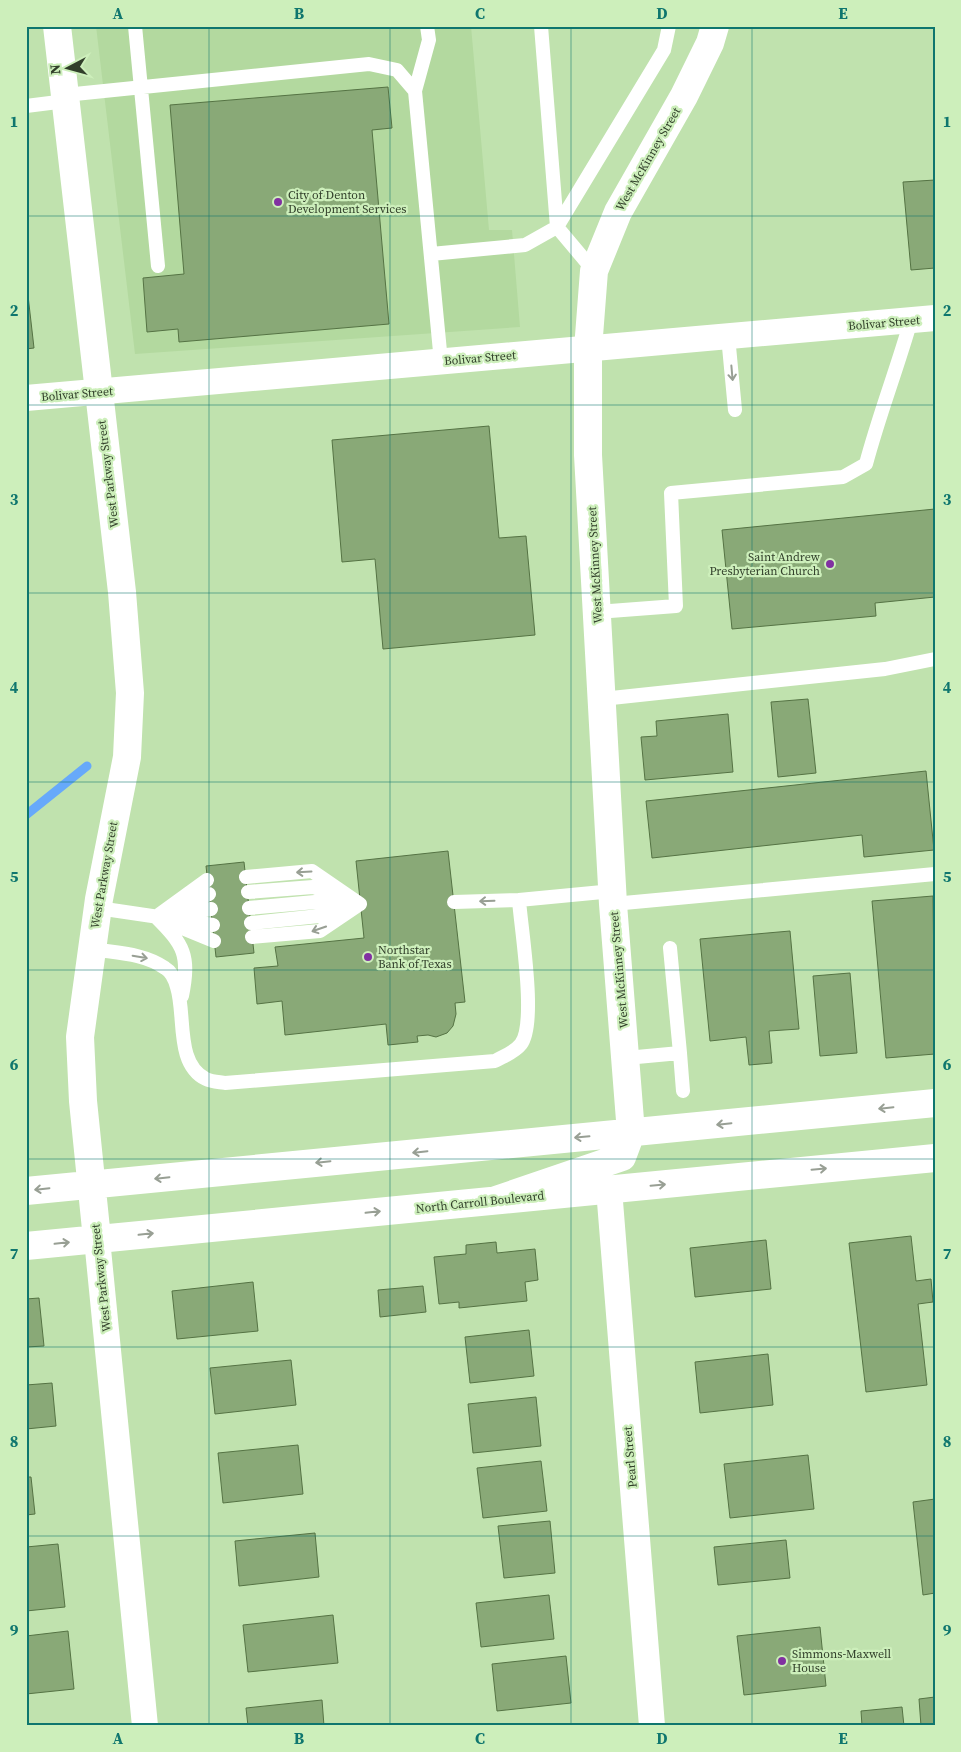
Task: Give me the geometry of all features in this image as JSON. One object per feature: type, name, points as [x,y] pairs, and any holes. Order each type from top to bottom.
[{"type":"street","name":"West Parkway Street","points":[[57,26],[127,637],[130,693],[127,757],[98,908],[80,1037],[83,1101],[145,1726]]},
{"type":"street","name":"West McKinney Street","points":[[631,1133],[613,898],[588,455],[588,349],[594,271],[618,212],[684,96],[710,44],[715,26]]},
{"type":"street","name":"Bolivar Street","points":[[26,398],[923,320]]},
{"type":"street","points":[[26,1191],[935,1103]]},
{"type":"street","points":[[496,1200],[622,1157],[631,1133]]},
{"type":"street","name":"North Carroll Boulevard","points":[[26,1246],[935,1158]]},
{"type":"street","name":"Pearl Street","points":[[609,1189],[652,1726]]},
{"type":"lane","points":[[135,26],[158,266]]},
{"type":"lane","points":[[427,26],[429,40],[415,91],[440,362]]},
{"type":"lane","points":[[541,26],[558,227],[594,271]]},
{"type":"lane","points":[[431,254],[525,244],[558,227],[664,50],[669,26]]},
{"type":"lane","points":[[26,106],[142,86],[369,64],[397,70],[415,91]]},
{"type":"lane","points":[[598,612],[676,606],[671,493],[843,477],[866,464],[877,422],[895,376],[923,320]]},
{"type":"lane","points":[[728,336],[735,410]]},
{"type":"lane","points":[[602,699],[885,669],[935,659]]},
{"type":"lane","points":[[246,877],[312,871],[360,904]]},
{"type":"lane","points":[[454,902],[613,898],[935,874]]},
{"type":"lane","points":[[156,917],[207,880]]},
{"type":"lane","points":[[248,892],[313,886],[360,904]]},
{"type":"lane","points":[[156,917],[209,894]]},
{"type":"lane","points":[[156,917],[177,938],[182,948],[185,962],[181,1000],[186,1052],[193,1069],[207,1079],[225,1083],[496,1061],[509,1054],[521,1044],[528,1029],[529,1010],[519,900]]},
{"type":"lane","points":[[249,908],[316,902],[360,904]]},
{"type":"lane","points":[[251,923],[319,916],[360,904]]},
{"type":"lane","points":[[252,937],[320,931],[360,904]]},
{"type":"lane","points":[[98,908],[212,926]]},
{"type":"lane","points":[[156,917],[211,909]]},
{"type":"lane","points":[[156,917],[214,941]]},
{"type":"lane","points":[[670,948],[683,1091]]},
{"type":"lane","points":[[92,949],[147,958],[167,969],[174,979],[181,1000]]},
{"type":"lane","points":[[626,1058],[680,1053]]},
{"type":"shaded area","points":[[96,26],[471,26],[489,230],[512,230],[520,327],[135,354]]},
{"type":"building","name":"City of Denton Development Services","points":[[388,87],[392,128],[372,130],[389,324],[179,342],[178,329],[147,332],[143,278],[184,274],[170,105]]},
{"type":"building","points":[[935,180],[935,268],[911,270],[903,182]]},
{"type":"building","points":[[26,278],[34,348],[26,349]]},
{"type":"building","points":[[489,426],[499,538],[526,536],[535,635],[383,649],[375,559],[342,562],[332,440]]},
{"type":"building","name":"Saint Andrew Presbyterian Church","points":[[935,509],[935,597],[875,603],[876,616],[732,629],[722,530]]},
{"type":"building","points":[[808,699],[816,773],[778,777],[771,702]]},
{"type":"building","points":[[728,714],[733,772],[645,780],[641,737],[657,736],[656,721]]},
{"type":"building","points":[[926,771],[934,850],[864,857],[862,835],[652,858],[646,801]]},
{"type":"building","name":"Northstar Bank of Texas","points":[[448,851],[465,1002],[455,1003],[456,1014],[453,1026],[447,1033],[436,1037],[428,1035],[417,1036],[418,1042],[388,1045],[386,1024],[285,1035],[282,1001],[257,1004],[254,968],[278,966],[275,947],[364,938],[356,861]]},
{"type":"building","points":[[244,862],[254,953],[216,957],[206,866]]},
{"type":"building","points":[[933,896],[935,1054],[886,1058],[872,901]]},
{"type":"building","points":[[790,931],[799,1029],[769,1031],[772,1063],[749,1065],[746,1037],[710,1041],[700,939]]},
{"type":"building","points":[[850,973],[857,1053],[820,1056],[813,976]]},
{"type":"building","points":[[911,1236],[916,1281],[931,1279],[933,1302],[918,1304],[927,1385],[866,1392],[849,1243]]},
{"type":"building","points":[[766,1240],[771,1289],[695,1297],[690,1248]]},
{"type":"building","points":[[496,1242],[497,1253],[535,1249],[538,1280],[525,1282],[527,1301],[459,1308],[459,1302],[439,1304],[434,1257],[466,1254],[466,1245]]},
{"type":"building","points":[[253,1282],[258,1331],[177,1339],[172,1291]]},
{"type":"building","points":[[423,1286],[426,1312],[380,1317],[378,1290]]},
{"type":"building","points":[[39,1298],[44,1346],[26,1347],[26,1299]]},
{"type":"building","points":[[529,1330],[534,1376],[470,1383],[465,1337]]},
{"type":"building","points":[[768,1354],[773,1405],[700,1413],[695,1362]]},
{"type":"building","points":[[291,1360],[296,1405],[215,1414],[210,1368]]},
{"type":"building","points":[[52,1383],[56,1426],[26,1429],[26,1385]]},
{"type":"building","points":[[536,1397],[541,1446],[473,1453],[468,1404]]},
{"type":"building","points":[[298,1445],[303,1494],[223,1503],[218,1453]]},
{"type":"building","points":[[808,1455],[814,1509],[730,1518],[724,1464]]},
{"type":"building","points":[[541,1461],[547,1511],[483,1518],[477,1468]]},
{"type":"building","points":[[26,1477],[31,1477],[35,1514],[26,1515]]},
{"type":"building","points":[[935,1499],[935,1593],[923,1595],[913,1502]]},
{"type":"building","points":[[550,1521],[555,1573],[504,1578],[498,1526]]},
{"type":"building","points":[[315,1533],[319,1577],[239,1586],[235,1541]]},
{"type":"building","points":[[786,1540],[790,1578],[718,1585],[714,1547]]},
{"type":"building","points":[[58,1544],[65,1607],[26,1611],[26,1547]]},
{"type":"building","points":[[549,1595],[554,1639],[481,1647],[476,1603]]},
{"type":"building","points":[[333,1615],[338,1663],[248,1672],[243,1625]]},
{"type":"building","name":"Simmons-Maxwell House","points":[[820,1627],[826,1686],[744,1695],[737,1636]]},
{"type":"building","points":[[68,1631],[74,1689],[26,1694],[26,1656],[28,1656],[26,1636]]},
{"type":"building","points":[[566,1656],[571,1703],[497,1711],[492,1664]]},
{"type":"building","points":[[935,1697],[935,1726],[921,1726],[919,1699]]},
{"type":"building","points":[[322,1700],[324,1726],[248,1726],[246,1708]]},
{"type":"building","points":[[902,1707],[904,1726],[862,1726],[861,1711]]},
{"type":"waterway","points":[[26,815],[87,766]]},
{"type":"place","name":"City of Denton Development Services","points":[[278,202]]},
{"type":"place","name":"Saint Andrew Presbyterian Church","points":[[830,564]]},
{"type":"place","name":"Northstar Bank of Texas","points":[[368,957]]},
{"type":"place","name":"Simmons-Maxwell House","points":[[782,1661]]}]
